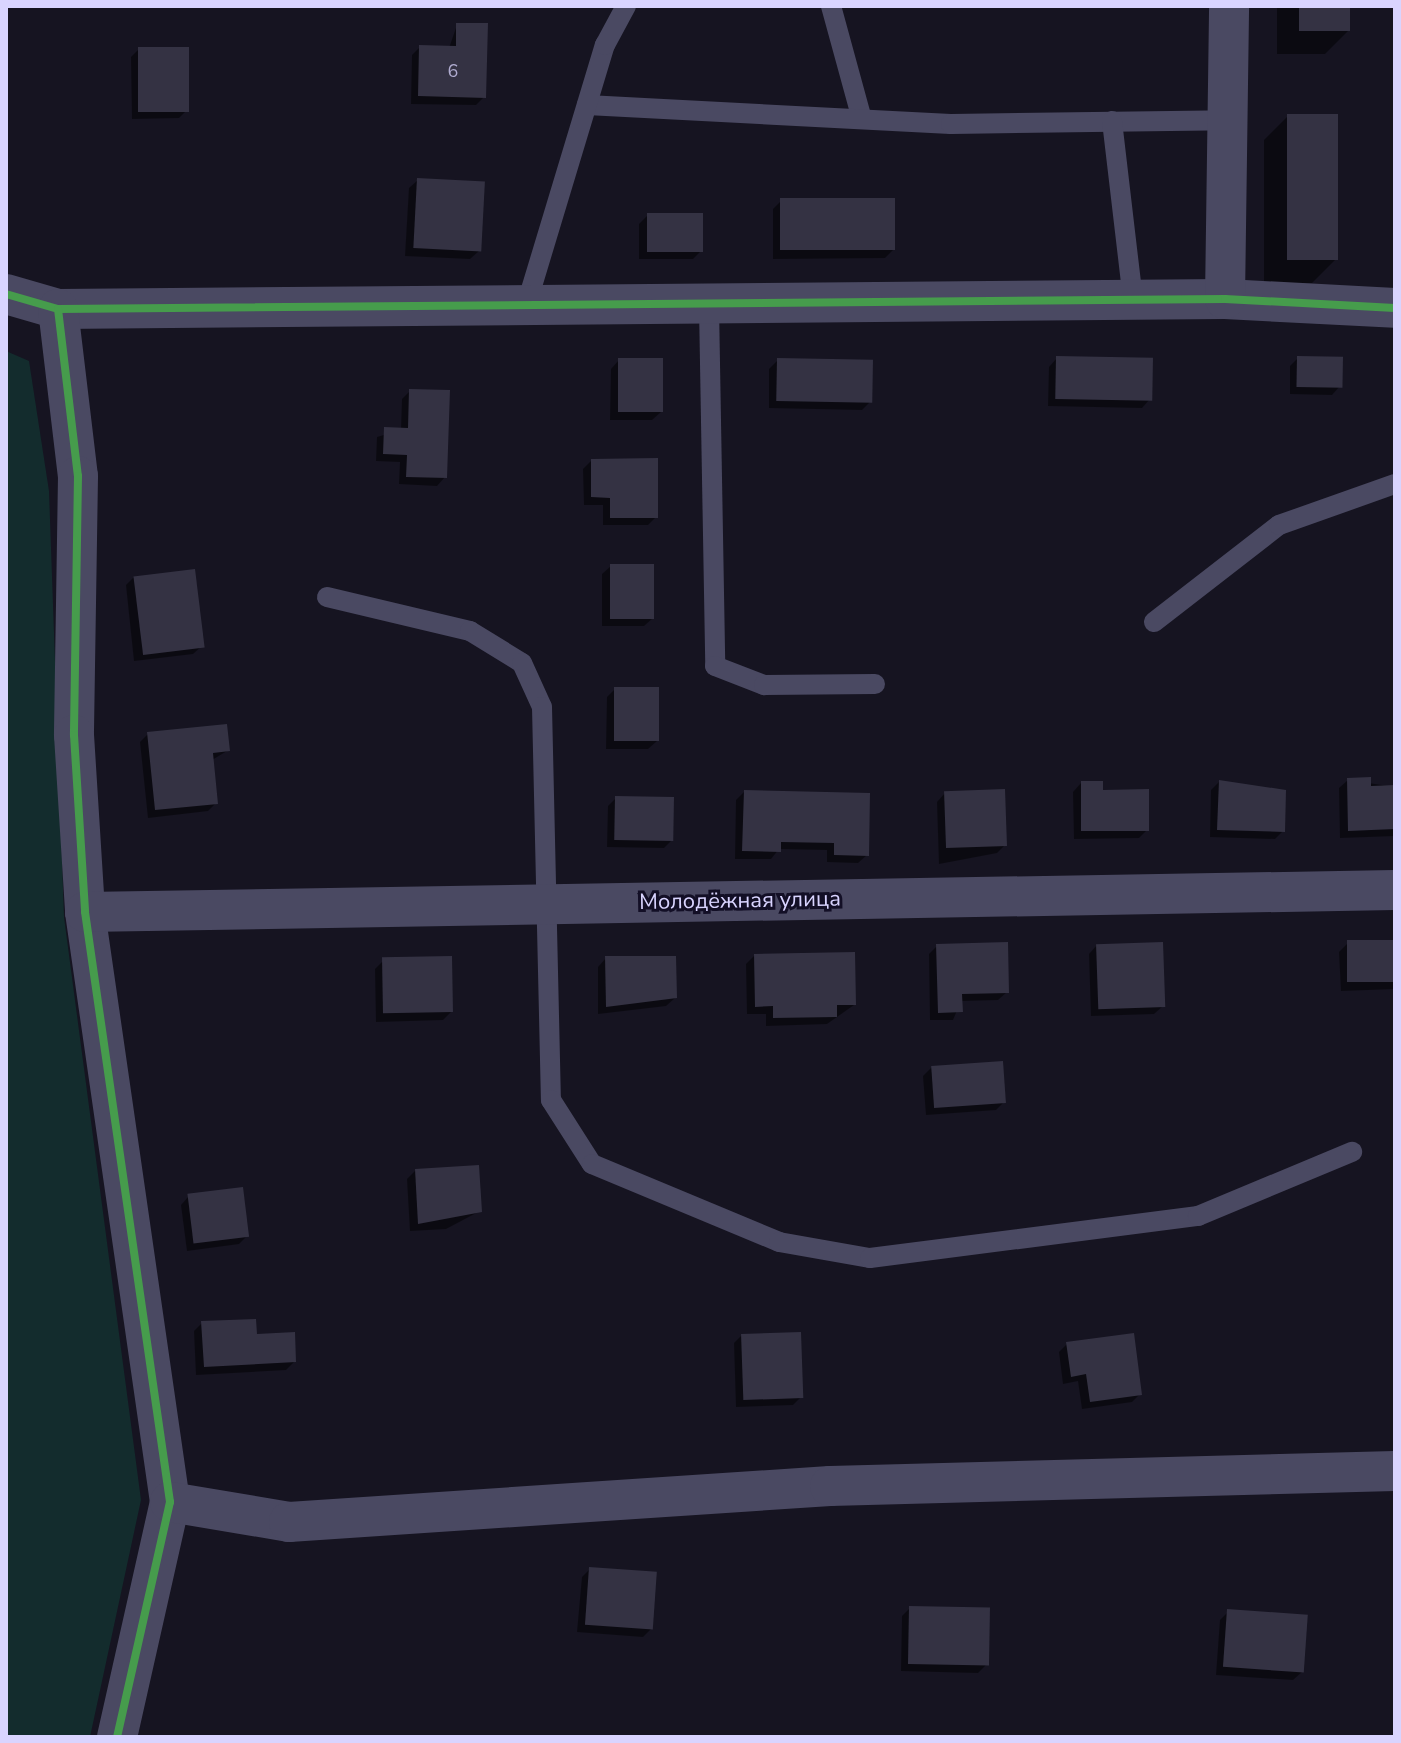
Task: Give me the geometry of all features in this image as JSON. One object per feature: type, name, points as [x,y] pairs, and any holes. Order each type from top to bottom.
[{"type":"street","points":[[1225,299],[1229,6]]},
{"type":"street","points":[[6,294],[58,309],[709,306],[1225,299],[1395,308]]},
{"type":"street","points":[[58,309],[78,476],[74,735],[85,912],[170,1502],[117,1737]]},
{"type":"street","name":"Молодёжная улица","points":[[85,912],[1395,890]]},
{"type":"street","points":[[170,1502],[289,1522],[830,1486],[1395,1471]]},
{"type":"lane","points":[[526,306],[587,105],[626,6]]},
{"type":"lane","points":[[831,6],[862,119]]},
{"type":"lane","points":[[587,105],[862,119],[1228,120]]},
{"type":"lane","points":[[1112,121],[1133,300]]},
{"type":"lane","points":[[709,306],[715,666],[764,685],[875,684]]},
{"type":"lane","points":[[1154,622],[1279,525],[1395,484]]},
{"type":"lane","points":[[327,597],[470,631],[522,663],[542,707],[551,904],[551,1100],[592,1164],[779,1242],[870,1258],[1198,1216],[1352,1152]]},
{"type":"green space","points":[[6,351],[29,361],[49,491],[64,917],[141,1500],[90,1737],[6,1737]]},
{"type":"building","points":[[1299,6],[1350,6],[1350,31],[1299,31]]},
{"type":"building","points":[[456,23],[488,23],[486,98],[418,96],[419,45],[456,46]]},
{"type":"building","points":[[138,47],[189,47],[189,112],[138,112]]},
{"type":"building","points":[[1287,114],[1338,114],[1338,260],[1287,260]]},
{"type":"building","points":[[417,178],[485,182],[481,251],[413,248]]},
{"type":"building","points":[[780,198],[895,198],[895,250],[780,250]]},
{"type":"building","points":[[647,213],[703,213],[703,252],[647,252]]},
{"type":"building","points":[[1056,356],[1153,358],[1152,401],[1055,399]]},
{"type":"building","points":[[1297,356],[1343,357],[1342,388],[1296,387]]},
{"type":"building","points":[[618,358],[663,358],[663,412],[618,412]]},
{"type":"building","points":[[777,358],[873,360],[872,403],[776,401]]},
{"type":"building","points":[[409,389],[450,390],[447,478],[406,477],[407,455],[383,454],[384,427],[408,428]]},
{"type":"building","points":[[658,458],[658,518],[610,518],[610,498],[591,497],[591,459]]},
{"type":"building","points":[[610,564],[654,564],[654,619],[610,619]]},
{"type":"building","points":[[195,569],[205,647],[143,655],[133,577]]},
{"type":"building","points":[[614,687],[659,687],[659,741],[614,741]]},
{"type":"building","points":[[227,724],[230,751],[213,753],[218,804],[155,810],[147,732]]},
{"type":"building","points":[[1371,777],[1371,786],[1395,785],[1395,829],[1348,831],[1347,778]]},
{"type":"building","points":[[1219,780],[1286,790],[1285,832],[1217,830]]},
{"type":"building","points":[[1081,781],[1103,781],[1103,790],[1149,789],[1149,831],[1081,831]]},
{"type":"building","points":[[1005,789],[1007,846],[946,848],[944,791]]},
{"type":"building","points":[[744,790],[870,793],[869,856],[834,855],[834,843],[781,842],[781,852],[742,851]]},
{"type":"building","points":[[615,796],[674,797],[673,841],[614,840]]},
{"type":"building","points":[[1347,940],[1395,940],[1395,982],[1347,982]]},
{"type":"building","points":[[1008,942],[1009,993],[962,994],[963,1012],[938,1013],[936,944]]},
{"type":"building","points":[[1163,942],[1165,1007],[1098,1009],[1096,944]]},
{"type":"building","points":[[855,952],[856,1005],[837,1005],[837,1017],[773,1018],[773,1006],[755,1007],[754,954]]},
{"type":"building","points":[[452,956],[453,1012],[383,1013],[382,957]]},
{"type":"building","points":[[605,956],[676,956],[677,998],[606,1007]]},
{"type":"building","points":[[1003,1061],[1006,1103],[934,1108],[931,1066]]},
{"type":"building","points":[[479,1165],[482,1212],[418,1224],[415,1169]]},
{"type":"building","points":[[243,1187],[249,1237],[194,1243],[187,1194]]},
{"type":"building","points":[[256,1319],[257,1334],[295,1332],[296,1362],[204,1367],[201,1321]]},
{"type":"building","points":[[801,1332],[803,1398],[743,1400],[741,1334]]},
{"type":"building","points":[[1134,1333],[1142,1395],[1090,1402],[1086,1374],[1071,1377],[1066,1342]]},
{"type":"building","points":[[589,1567],[657,1572],[653,1630],[585,1625]]},
{"type":"building","points":[[909,1606],[990,1607],[989,1665],[908,1664]]},
{"type":"building","points":[[1227,1609],[1308,1615],[1304,1673],[1223,1667]]},
{"type":"cycle path","points":[[6,294],[58,309],[1225,299],[1395,308]]},
{"type":"cycle path","points":[[58,309],[78,476],[74,735],[85,912],[170,1502],[117,1737]]}]
